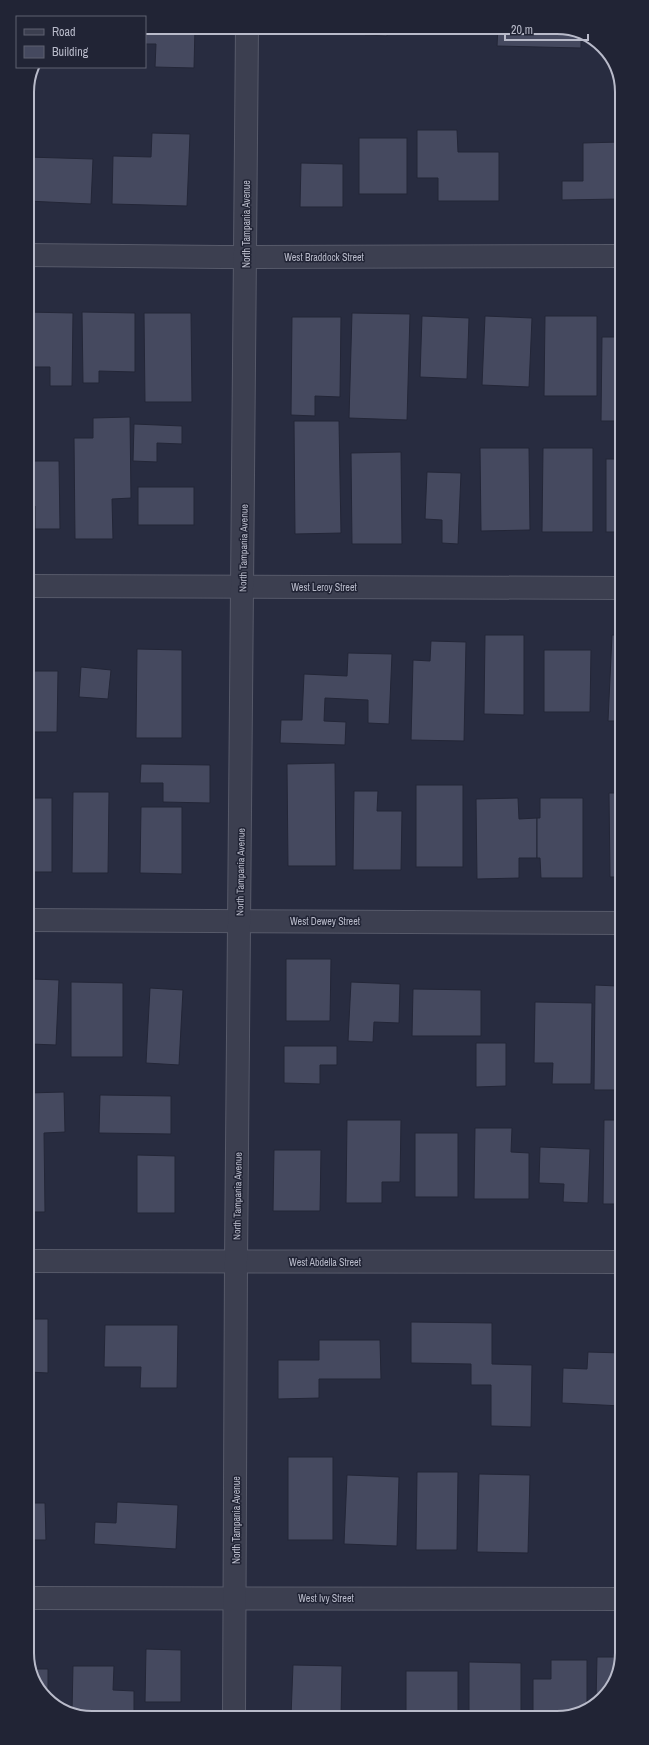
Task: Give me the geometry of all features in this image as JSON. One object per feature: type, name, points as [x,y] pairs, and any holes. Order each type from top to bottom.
[{"type":"street","name":"North Tampania Avenue","points":[[234,1711],[236,1598],[236,1261],[247,34]]},
{"type":"street","name":"West Braddock Street","points":[[34,255],[246,257],[615,256]]},
{"type":"street","name":"West Leroy Street","points":[[34,586],[615,588]]},
{"type":"street","name":"West Dewey Street","points":[[34,920],[615,923]]},
{"type":"street","name":"West Abdella Street","points":[[34,1261],[615,1262]]},
{"type":"street","name":"West Ivy Street","points":[[34,1598],[615,1599]]},
{"type":"building","points":[[146,34],[195,34],[194,68],[155,67],[156,44],[146,44]]},
{"type":"building","points":[[387,34],[387,36],[365,35]]},
{"type":"building","points":[[498,34],[561,34],[581,39],[581,48],[497,46]]},
{"type":"building","points":[[417,130],[457,130],[458,152],[499,152],[499,201],[438,201],[438,178],[417,178]]},
{"type":"building","points":[[152,133],[190,134],[187,206],[112,204],[113,156],[151,157]]},
{"type":"building","points":[[359,138],[407,138],[407,194],[359,194]]},
{"type":"building","points":[[615,142],[615,199],[562,200],[562,181],[583,181],[583,143]]},
{"type":"building","points":[[34,157],[93,159],[91,204],[34,201]]},
{"type":"building","points":[[301,163],[343,164],[343,207],[300,207]]},
{"type":"building","points":[[34,312],[73,313],[72,386],[50,386],[50,367],[34,367]]},
{"type":"building","points":[[82,312],[135,313],[135,372],[99,371],[99,383],[83,383]]},
{"type":"building","points":[[144,313],[191,313],[192,402],[145,402]]},
{"type":"building","points":[[352,313],[410,314],[407,420],[349,418]]},
{"type":"building","points":[[422,316],[469,318],[467,379],[420,377]]},
{"type":"building","points":[[485,316],[532,318],[529,387],[482,385]]},
{"type":"building","points":[[545,316],[597,316],[597,396],[544,396]]},
{"type":"building","points":[[292,317],[341,317],[340,397],[315,396],[315,416],[291,415]]},
{"type":"building","points":[[602,337],[615,337],[615,421],[601,421]]},
{"type":"building","points":[[130,417],[131,498],[112,499],[113,539],[75,539],[74,438],[93,438],[93,418]]},
{"type":"building","points":[[294,421],[339,421],[341,533],[295,534]]},
{"type":"building","points":[[134,424],[182,426],[182,444],[157,443],[157,462],[133,461]]},
{"type":"building","points":[[480,448],[529,448],[530,530],[481,531]]},
{"type":"building","points":[[543,448],[593,448],[593,532],[542,532]]},
{"type":"building","points":[[401,452],[402,544],[352,544],[351,453]]},
{"type":"building","points":[[606,459],[615,459],[615,532],[606,532]]},
{"type":"building","points":[[34,461],[59,461],[60,529],[35,529]]},
{"type":"building","points":[[427,472],[461,473],[458,544],[442,543],[442,520],[425,519]]},
{"type":"building","points":[[138,487],[194,487],[194,525],[138,525]]},
{"type":"building","points":[[485,635],[524,635],[524,715],[484,714]]},
{"type":"building","points":[[612,635],[615,635],[615,721],[608,721]]},
{"type":"building","points":[[431,641],[466,642],[464,741],[411,740],[413,660],[430,661]]},
{"type":"building","points":[[137,649],[182,650],[182,738],[136,738]]},
{"type":"building","points":[[544,650],[591,650],[590,712],[544,712]]},
{"type":"building","points":[[348,653],[392,654],[389,724],[368,723],[368,700],[325,698],[324,721],[346,722],[345,745],[280,743],[281,720],[302,720],[304,674],[347,676]]},
{"type":"building","points":[[81,667],[111,670],[108,699],[79,697]]},
{"type":"building","points":[[34,671],[58,671],[57,732],[34,732]]},
{"type":"building","points":[[335,763],[336,866],[288,866],[287,764]]},
{"type":"building","points":[[141,764],[210,765],[210,803],[163,802],[163,783],[140,783]]},
{"type":"building","points":[[416,785],[463,785],[463,867],[416,867]]},
{"type":"building","points":[[354,791],[378,791],[377,811],[402,811],[401,870],[353,870]]},
{"type":"building","points":[[73,792],[109,792],[108,873],[72,873]]},
{"type":"building","points":[[609,793],[615,793],[615,877],[610,877]]},
{"type":"building","points":[[34,798],[52,798],[52,872],[34,872]]},
{"type":"building","points":[[518,798],[519,819],[537,818],[537,858],[519,858],[519,878],[477,879],[476,799]]},
{"type":"building","points":[[540,798],[583,798],[583,878],[541,878],[540,858],[537,858],[537,818],[540,818]]},
{"type":"building","points":[[141,807],[182,807],[182,874],[140,873]]},
{"type":"building","points":[[286,959],[331,959],[330,1021],[286,1021]]},
{"type":"building","points":[[34,979],[59,980],[56,1045],[34,1044]]},
{"type":"building","points":[[71,982],[123,983],[123,1057],[71,1057]]},
{"type":"building","points":[[351,982],[400,984],[399,1023],[374,1022],[373,1042],[348,1041]]},
{"type":"building","points":[[595,985],[615,986],[615,1090],[594,1090]]},
{"type":"building","points":[[150,988],[183,990],[179,1065],[146,1063]]},
{"type":"building","points":[[413,989],[481,990],[481,1036],[412,1036]]},
{"type":"building","points":[[535,1002],[592,1003],[591,1084],[552,1084],[553,1063],[534,1063]]},
{"type":"building","points":[[476,1043],[506,1043],[506,1086],[476,1087]]},
{"type":"building","points":[[284,1046],[337,1046],[337,1065],[320,1065],[320,1084],[284,1083]]},
{"type":"building","points":[[64,1092],[65,1132],[44,1133],[45,1212],[34,1212],[34,1093]]},
{"type":"building","points":[[100,1095],[171,1096],[171,1134],[99,1133]]},
{"type":"building","points":[[347,1120],[401,1120],[400,1182],[382,1182],[382,1203],[346,1203]]},
{"type":"building","points":[[604,1120],[615,1120],[615,1204],[603,1204]]},
{"type":"building","points":[[475,1128],[512,1128],[511,1152],[529,1153],[529,1199],[474,1199]]},
{"type":"building","points":[[415,1133],[458,1133],[458,1197],[415,1197]]},
{"type":"building","points":[[540,1147],[590,1149],[588,1203],[563,1202],[564,1184],[539,1183]]},
{"type":"building","points":[[274,1150],[321,1150],[320,1211],[273,1211]]},
{"type":"building","points":[[137,1155],[175,1156],[175,1213],[137,1213]]},
{"type":"building","points":[[34,1319],[48,1319],[48,1373],[34,1372]]},
{"type":"building","points":[[411,1322],[492,1323],[492,1364],[532,1365],[531,1427],[491,1426],[491,1385],[471,1385],[471,1364],[411,1363]]},
{"type":"building","points":[[105,1325],[178,1325],[177,1388],[140,1388],[141,1367],[104,1367]]},
{"type":"building","points":[[319,1340],[380,1340],[381,1379],[319,1379],[319,1398],[278,1399],[278,1360],[319,1360]]},
{"type":"building","points":[[588,1352],[615,1353],[615,1406],[562,1403],[563,1368],[587,1369]]},
{"type":"building","points":[[288,1457],[333,1457],[333,1540],[288,1540]]},
{"type":"building","points":[[417,1472],[458,1472],[457,1550],[416,1550]]},
{"type":"building","points":[[479,1474],[530,1475],[528,1553],[477,1552]]},
{"type":"building","points":[[347,1475],[399,1477],[397,1546],[344,1544]]},
{"type":"building","points":[[117,1502],[178,1505],[176,1549],[94,1544],[95,1522],[116,1523]]},
{"type":"building","points":[[34,1503],[45,1503],[46,1540],[34,1540]]},
{"type":"building","points":[[146,1649],[181,1650],[181,1702],[145,1702]]},
{"type":"building","points":[[597,1657],[615,1657],[612,1672],[603,1688],[596,1695]]},
{"type":"building","points":[[551,1660],[587,1660],[587,1702],[564,1711],[533,1711],[533,1679],[551,1679]]},
{"type":"building","points":[[469,1662],[521,1663],[521,1711],[469,1711]]},
{"type":"building","points":[[293,1665],[342,1666],[341,1711],[291,1711]]},
{"type":"building","points":[[73,1666],[114,1666],[113,1690],[134,1691],[134,1711],[88,1711],[72,1708]]},
{"type":"building","points":[[36,1669],[48,1669],[48,1690],[38,1675]]},
{"type":"building","points":[[406,1671],[458,1671],[458,1711],[406,1711]]}]
